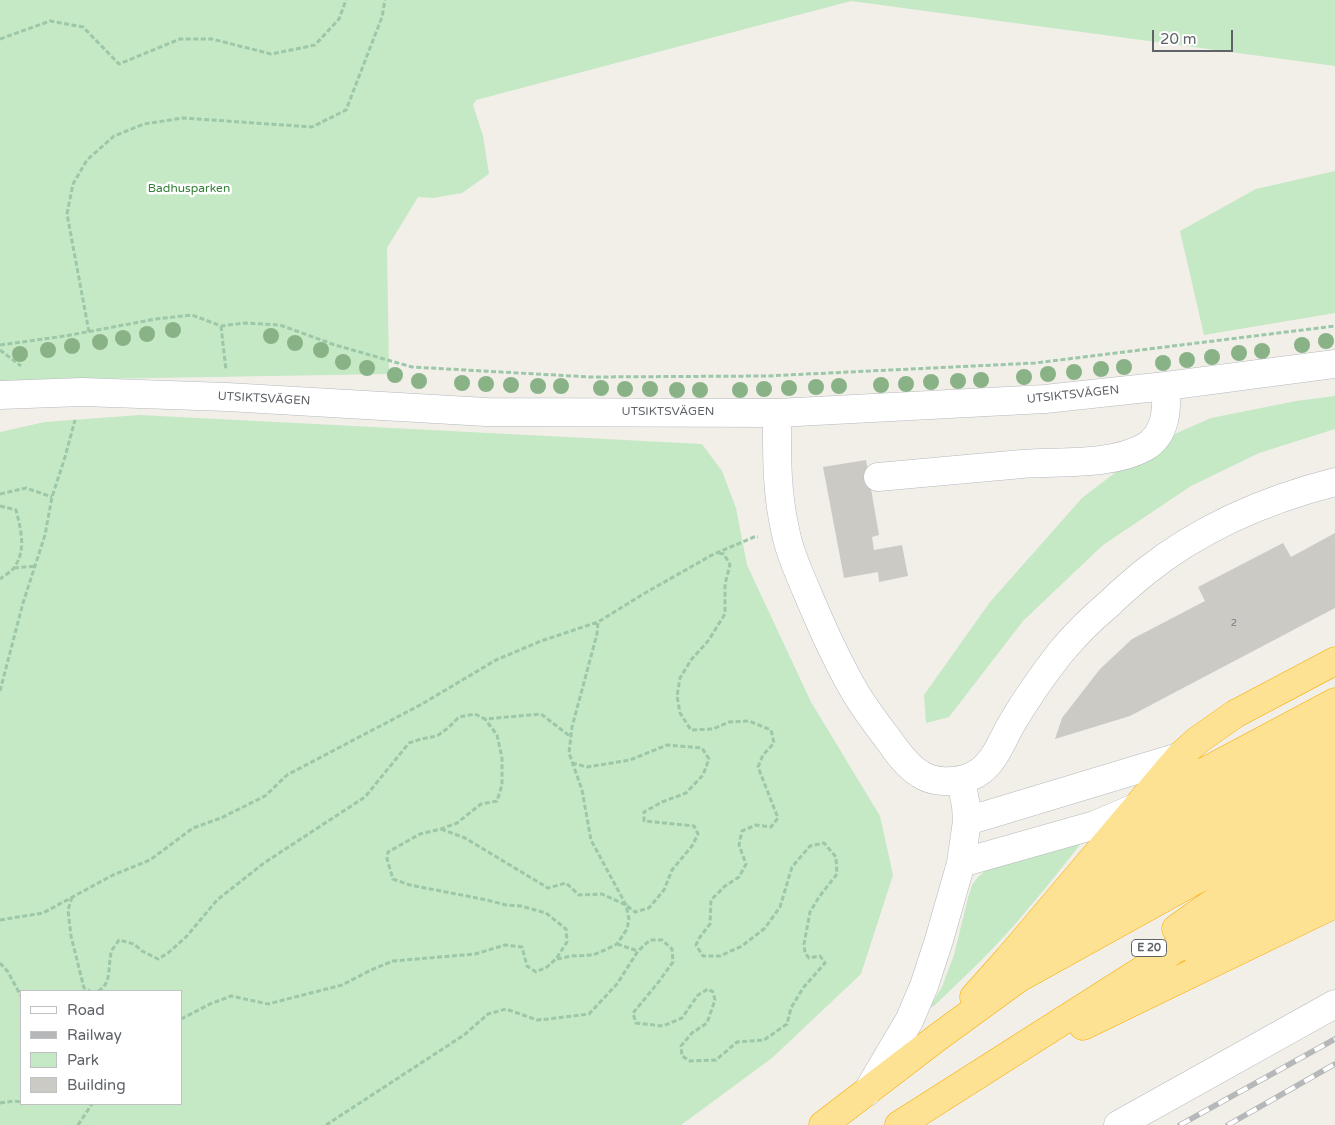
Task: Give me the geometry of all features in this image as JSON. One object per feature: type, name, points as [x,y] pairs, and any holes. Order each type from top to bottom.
[{"type":"highway","points":[[938,1037],[1008,959],[1179,757],[1198,740],[1235,714],[1335,662]]},
{"type":"highway","points":[[1135,808],[1335,702]]},
{"type":"highway","points":[[1090,862],[1255,770],[1335,728]]},
{"type":"highway","points":[[1050,909],[1265,789],[1335,753]]},
{"type":"highway","points":[[1008,959],[1335,778]]},
{"type":"highway","points":[[822,1125],[1019,978],[1335,803]]},
{"type":"highway","name":"E 20","points":[[971,1080],[1212,902],[1298,849],[1335,829]]},
{"type":"highway","name":"E 20","points":[[899,1125],[1221,920],[1335,854]]},
{"type":"highway","name":"E 20","points":[[971,1080],[1335,880]]},
{"type":"highway","name":"E 20","points":[[971,1080],[1335,904]]},
{"type":"street","name":"UTSIKTSVÄGEN","points":[[0,395],[82,392],[227,397],[486,412],[778,412],[1045,399],[1166,386],[1335,364]]},
{"type":"street","points":[[878,477],[1023,464],[1105,460],[1122,455],[1146,446],[1157,436],[1165,422],[1167,406],[1166,386]]},
{"type":"street","points":[[778,412],[777,463],[779,498],[786,537],[833,652],[868,713],[907,763],[928,779],[943,781],[960,780],[970,777],[982,770],[990,762],[1012,722],[1061,652],[1089,622],[1146,571],[1178,549],[1253,509],[1302,490],[1335,482]]},
{"type":"street","points":[[967,821],[1179,757]]},
{"type":"street","points":[[867,1092],[909,1021],[924,986],[939,940],[961,863],[967,821],[966,806],[960,780]]},
{"type":"street","points":[[961,863],[1095,825],[1135,808]]},
{"type":"street","points":[[1118,1125],[1335,1004]]},
{"type":"path","points":[[0,40],[50,21],[83,27],[119,64],[180,39],[212,39],[271,54],[315,45],[339,19],[346,0]]},
{"type":"path","points":[[89,332],[67,214],[73,184],[87,160],[114,136],[144,124],[183,118],[312,127],[346,110],[382,17],[384,0]]},
{"type":"path","points":[[0,345],[65,336],[156,319],[192,315],[221,326],[244,323],[280,325],[335,346],[412,367],[590,377],[766,376],[1036,363],[1335,326]]},
{"type":"path","points":[[221,326],[226,362],[227,397]]},
{"type":"path","points":[[0,691],[23,603],[45,535],[52,498],[82,392]]},
{"type":"path","points":[[0,494],[26,488],[52,498]]},
{"type":"path","points":[[0,506],[16,510],[21,528],[22,549],[13,568],[0,579]]},
{"type":"path","points":[[0,920],[42,913],[113,875],[150,860],[193,828],[221,818],[265,796],[287,775],[422,704],[496,660],[540,641],[598,622],[717,552],[754,537],[786,537]]},
{"type":"path","points":[[326,1125],[464,1035],[488,1014],[506,1009],[536,1020],[589,1014],[617,984],[638,951],[650,940],[662,940],[672,949],[673,962],[633,1013],[636,1022],[663,1026],[682,1018],[698,995],[708,989],[714,992],[715,1000],[707,1022],[692,1033],[681,1046],[682,1056],[690,1061],[716,1060],[737,1042],[764,1040],[787,1024],[791,1008],[803,988],[825,962],[820,956],[809,958],[805,953],[804,944],[810,912],[837,874],[836,857],[824,844],[810,846],[792,867],[780,907],[765,928],[742,946],[720,956],[703,956],[696,945],[710,924],[711,900],[725,886],[739,877],[746,864],[739,845],[742,831],[756,825],[771,827],[778,818],[758,768],[763,755],[774,743],[771,730],[749,721],[729,722],[713,729],[691,730],[680,713],[676,696],[680,678],[691,660],[708,641],[725,614],[725,584],[730,565],[724,554],[717,552]]},
{"type":"path","points":[[13,568],[36,566]]},
{"type":"path","points":[[556,959],[593,955],[617,944],[627,929],[629,919],[626,905],[591,840],[582,790],[568,753],[572,726],[597,634],[598,622]]},
{"type":"path","points":[[102,990],[107,982],[112,951],[119,940],[134,944],[142,951],[158,958],[168,953],[186,937],[217,900],[264,863],[365,797],[409,743],[421,738],[437,736],[460,717],[475,714],[485,719],[497,734],[502,758],[502,785],[497,800],[481,804],[457,823],[420,834],[388,852],[387,859],[393,879],[410,885],[506,905],[521,906],[546,913],[566,929],[567,942],[556,959],[547,967],[536,972],[528,966],[522,947],[505,945],[475,954],[393,961],[342,985],[268,1004],[231,996],[182,1018]]},
{"type":"path","points":[[485,719],[541,714],[571,737]]},
{"type":"path","points":[[441,829],[465,838],[548,888],[566,883],[579,895],[602,894],[626,905],[635,912],[649,908],[664,890],[672,870],[692,846],[698,834],[694,826],[644,821],[644,812],[662,802],[686,793],[703,775],[709,759],[702,748],[667,745],[630,760],[587,767],[572,763]]},
{"type":"path","points":[[72,896],[68,910],[71,936],[84,988],[88,990]]},
{"type":"path","points":[[617,944],[638,951]]},
{"type":"path","points":[[0,962],[8,972],[20,994]]},
{"type":"path","points":[[0,1103],[20,1102]]},
{"type":"path","points":[[78,1125],[91,1105]]},
{"type":"green space","name":"Badhusparken","points":[[0,0],[1335,0],[1335,66],[851,1],[476,100],[473,105],[483,136],[489,174],[462,193],[433,198],[418,197],[387,248],[389,374],[32,380],[0,383]]},
{"type":"green space","points":[[1335,171],[1335,313],[1204,335],[1180,231],[1256,189]]},
{"type":"green space","points":[[1335,396],[1335,429],[1259,453],[1191,486],[1103,545],[1023,621],[949,717],[926,723],[924,695],[990,602],[1082,498],[1154,443],[1211,418],[1296,401]]},
{"type":"green space","points":[[140,415],[702,444],[722,471],[736,508],[747,565],[811,702],[880,816],[893,875],[861,974],[772,1058],[681,1125],[0,1125],[0,432],[45,422]]},
{"type":"green space","points":[[1082,842],[1007,933],[934,1006],[929,1008],[942,987],[954,955],[972,885],[978,877],[986,870]]},
{"type":"building","points":[[866,460],[879,535],[872,537],[874,550],[902,545],[908,576],[879,582],[878,572],[844,578],[823,467]]},
{"type":"building","points":[[1335,533],[1335,608],[1130,716],[1055,739],[1062,718],[1100,669],[1132,639],[1205,601],[1198,587],[1283,543],[1291,557]]},
{"type":"railway","points":[[1180,1125],[1335,1039]]},
{"type":"railway","points":[[1228,1125],[1335,1064]]}]
